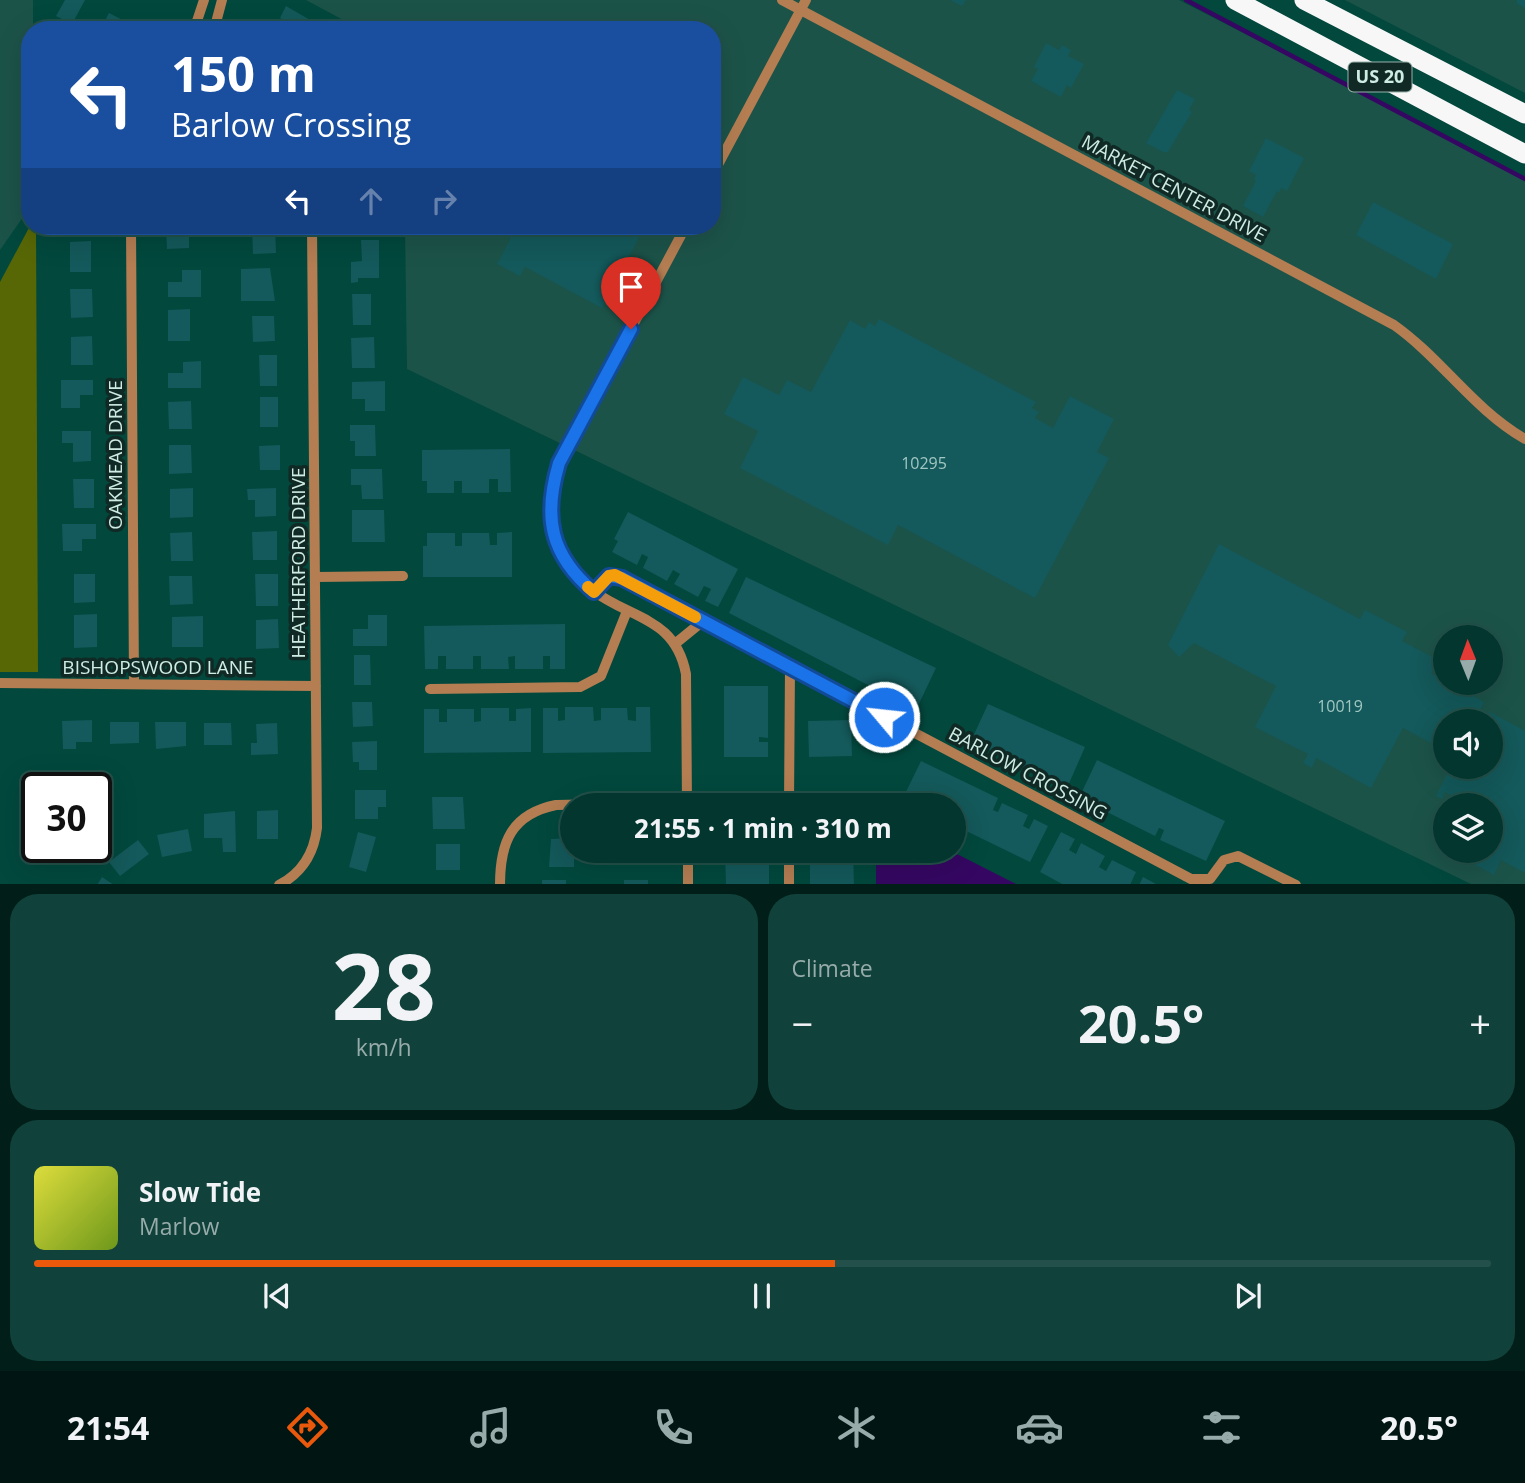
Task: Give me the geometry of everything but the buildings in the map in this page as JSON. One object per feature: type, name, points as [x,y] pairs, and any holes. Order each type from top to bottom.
[{"type":"highway","name":"US 20","points":[[1235,0],[1525,153]]},
{"type":"highway","name":"US 20","points":[[1304,0],[1525,114]]},
{"type":"street","points":[[197,21],[204,0]]},
{"type":"street","points":[[216,21],[222,0]]},
{"type":"street","name":"MARKET CENTER DRIVE","points":[[782,0],[804,5],[1394,325],[1416,340],[1491,417],[1525,439]]},
{"type":"street","points":[[721,159],[804,5]]},
{"type":"street","name":"OAKMEAD DRIVE","points":[[131,235],[134,684]]},
{"type":"street","name":"HEATHERFORD DRIVE","points":[[279,884],[303,866],[316,838],[312,235]]},
{"type":"street","points":[[681,235],[559,463],[550,514],[558,549],[573,573],[594,592],[668,633],[677,643],[686,674],[687,793]]},
{"type":"street","name":"BARLOW CROSSING","points":[[594,592],[609,576],[615,575],[1191,879],[1210,879],[1224,860],[1238,856],[1296,884]]},
{"type":"street","points":[[316,578],[403,576]]},
{"type":"street","points":[[430,689],[580,687],[601,676],[627,611]]},
{"type":"street","points":[[677,643],[703,621]]},
{"type":"street","points":[[789,793],[790,667]]},
{"type":"street","name":"BISHOPSWOOD LANE","points":[[0,683],[316,686]]},
{"type":"street","points":[[500,884],[505,842],[523,819],[538,808],[560,805]]},
{"type":"street","points":[[688,863],[688,884]]},
{"type":"street","points":[[789,863],[789,884]]},
{"type":"shaded area","points":[[0,0],[33,0],[33,21],[21,21],[21,220],[0,250]]},
{"type":"shaded area","points":[[306,0],[1179,0],[1525,178],[1525,884],[1471,884],[407,369],[405,235],[721,235],[721,21],[345,21]]},
{"type":"shaded area","points":[[1345,0],[1525,0],[1525,93]]},
{"type":"shaded area","points":[[966,859],[1016,884],[876,884],[876,863],[966,863]]},
{"type":"green space","points":[[25,235],[36,235],[38,672],[0,672],[0,282]]},
{"type":"waterway","points":[[1186,0],[1525,179]]},
{"type":"slow traffic","points":[[588,587],[594,592],[609,576],[615,575],[695,617]]},
{"type":"route","points":[[631,329],[559,463],[550,514],[558,549],[565,561],[573,573],[594,592],[609,576],[622,578],[884,717]]}]
